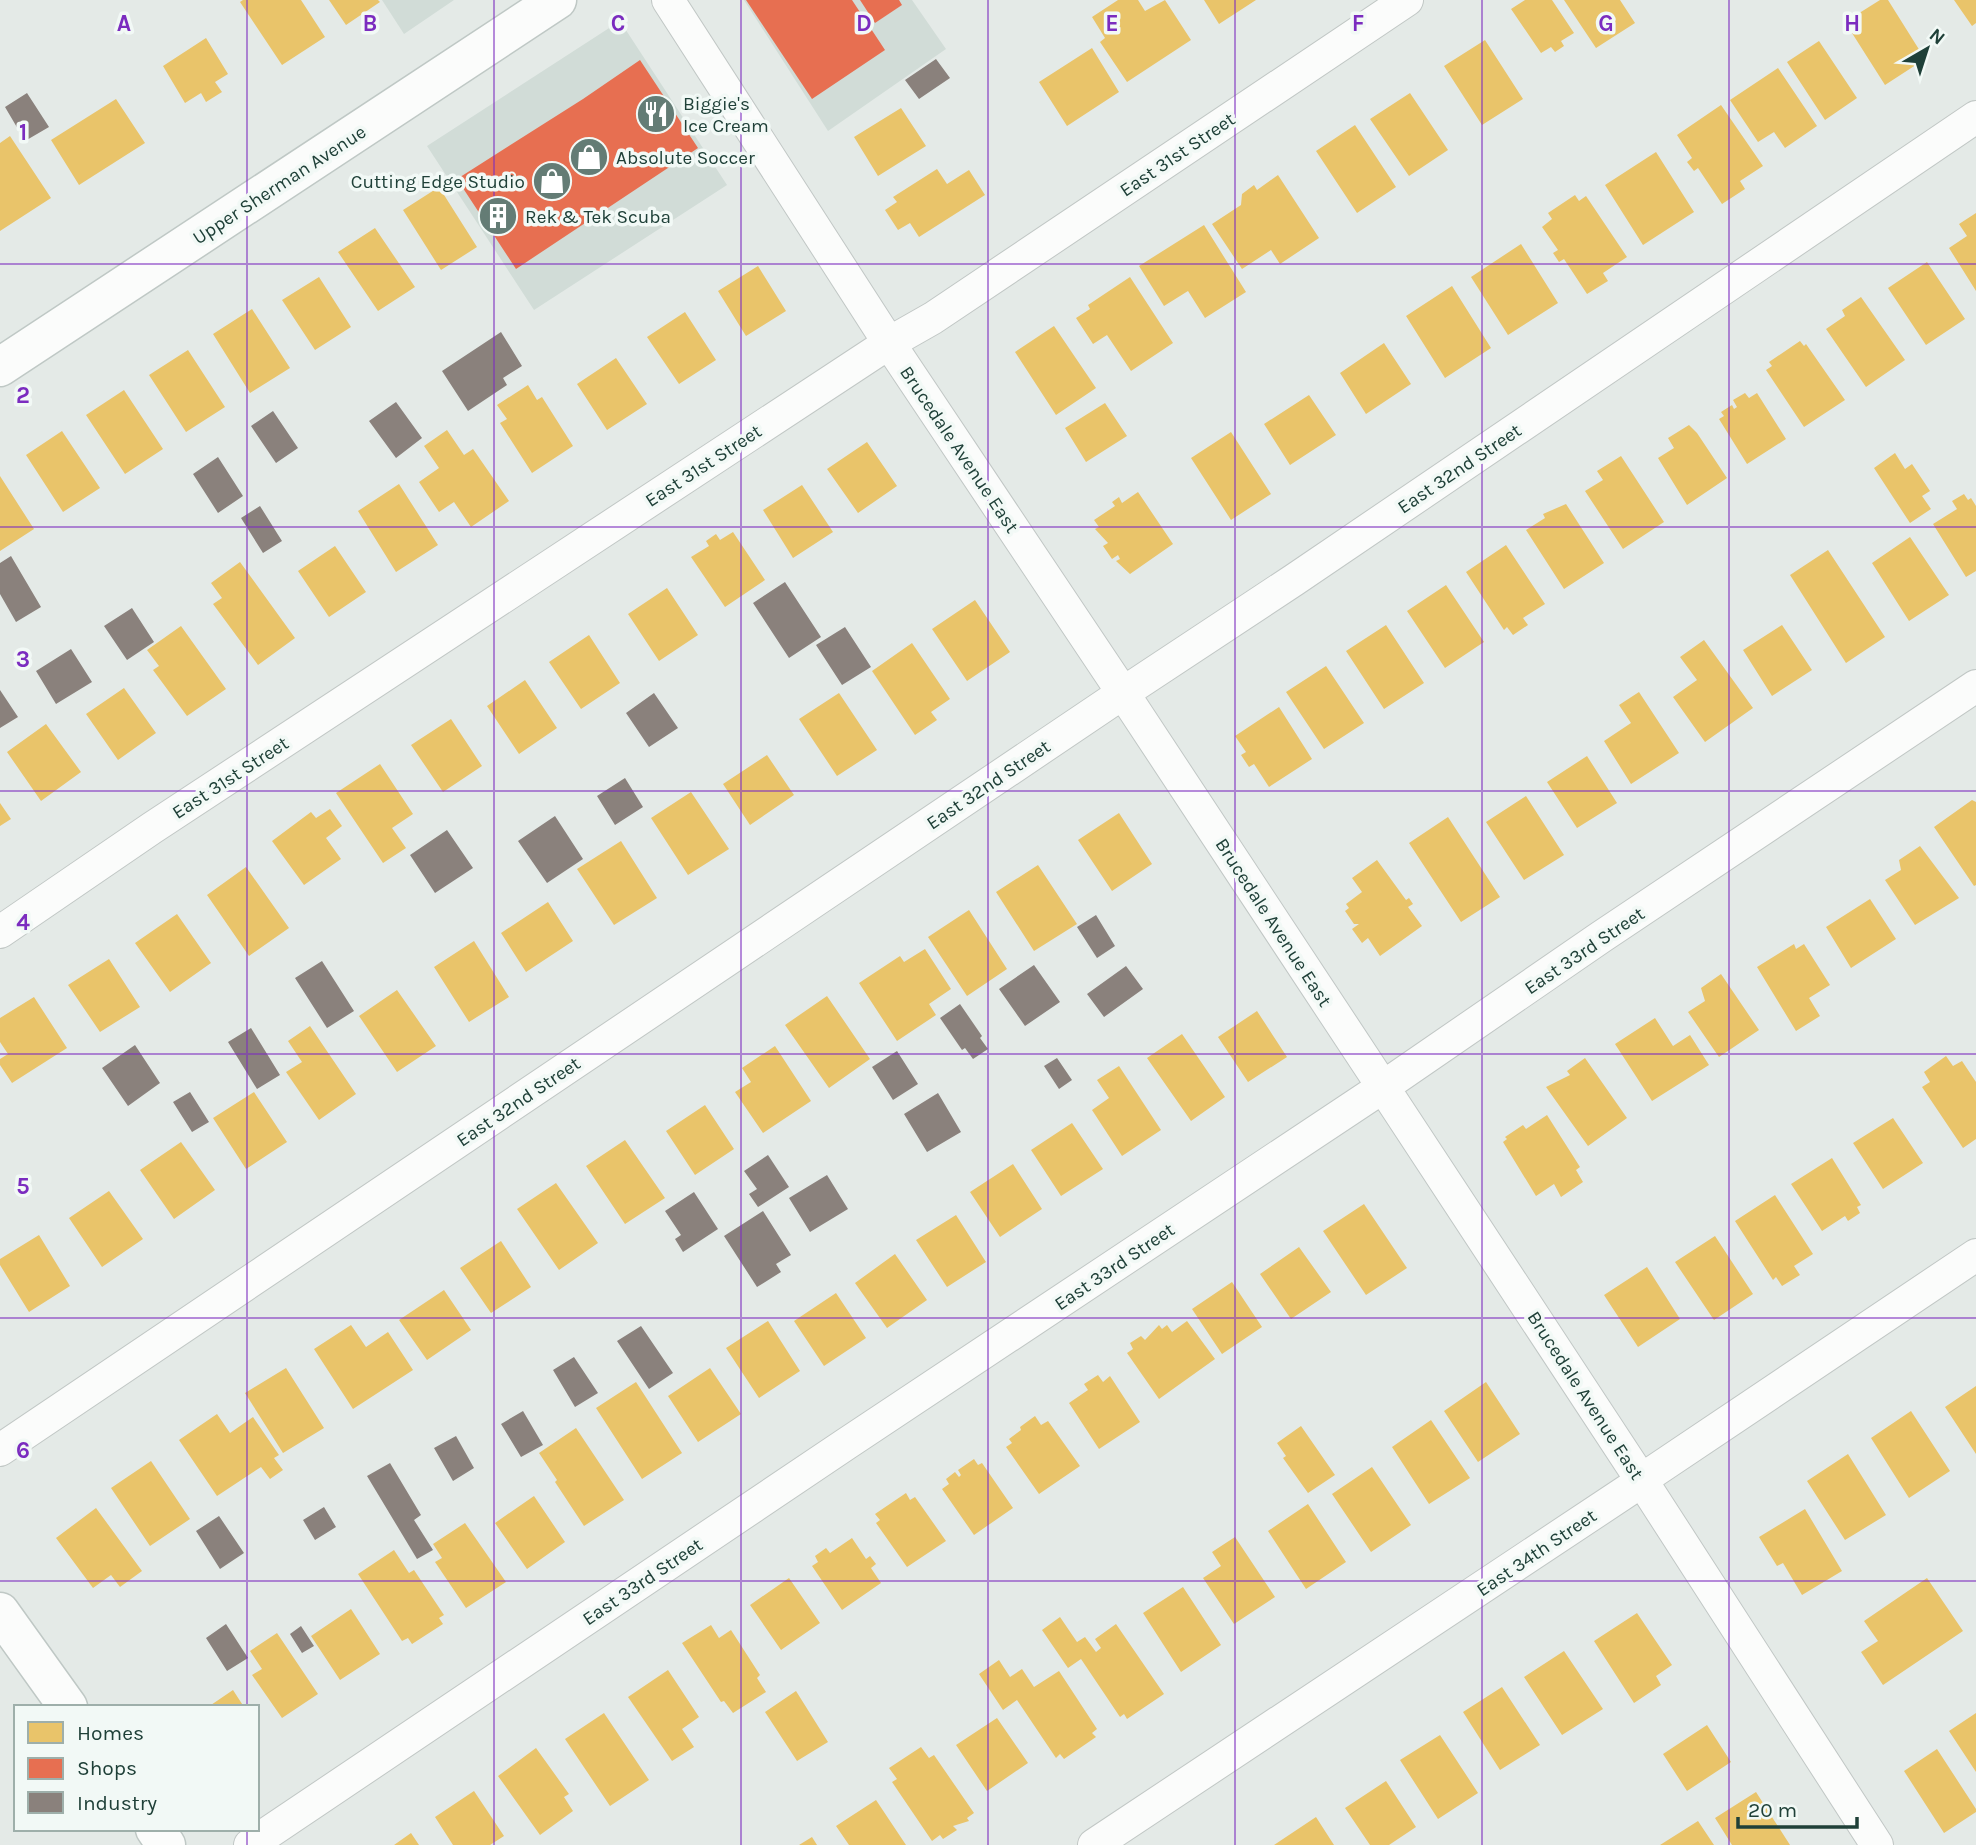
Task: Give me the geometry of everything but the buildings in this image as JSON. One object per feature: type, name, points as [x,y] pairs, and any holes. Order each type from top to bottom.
[{"type":"main road","name":"Upper Sherman Avenue","points":[[0,367],[557,0]]},
{"type":"main road","points":[[0,1612],[67,1705]]},
{"type":"street","name":"Brucedale Avenue East","points":[[668,0],[889,343],[1383,1087],[1877,1845]]},
{"type":"street","name":"East 31st Street","points":[[0,932],[152,828],[889,343],[933,318],[1407,0]]},
{"type":"street","name":"East 32nd Street","points":[[0,1450],[1294,580],[1976,117]]},
{"type":"street","name":"East 33rd Street","points":[[250,1845],[1976,687]]},
{"type":"street","name":"East 34th Street","points":[[1094,1845],[1642,1481],[1976,1255]]},
{"type":"shaded area","points":[[382,0],[454,0],[404,34]]},
{"type":"shaded area","points":[[744,0],[912,0],[946,49],[828,131]]},
{"type":"shaded area","points":[[620,21],[727,185],[534,310],[427,146]]},
{"type":"place","name":"Biggie's Ice Cream","points":[[656,114]]},
{"type":"place","name":"Absolute Soccer","points":[[589,157]]},
{"type":"place","name":"Cutting Edge Studio","points":[[552,181]]},
{"type":"place","name":"Rek & Tek Scuba","points":[[498,216]]}]
